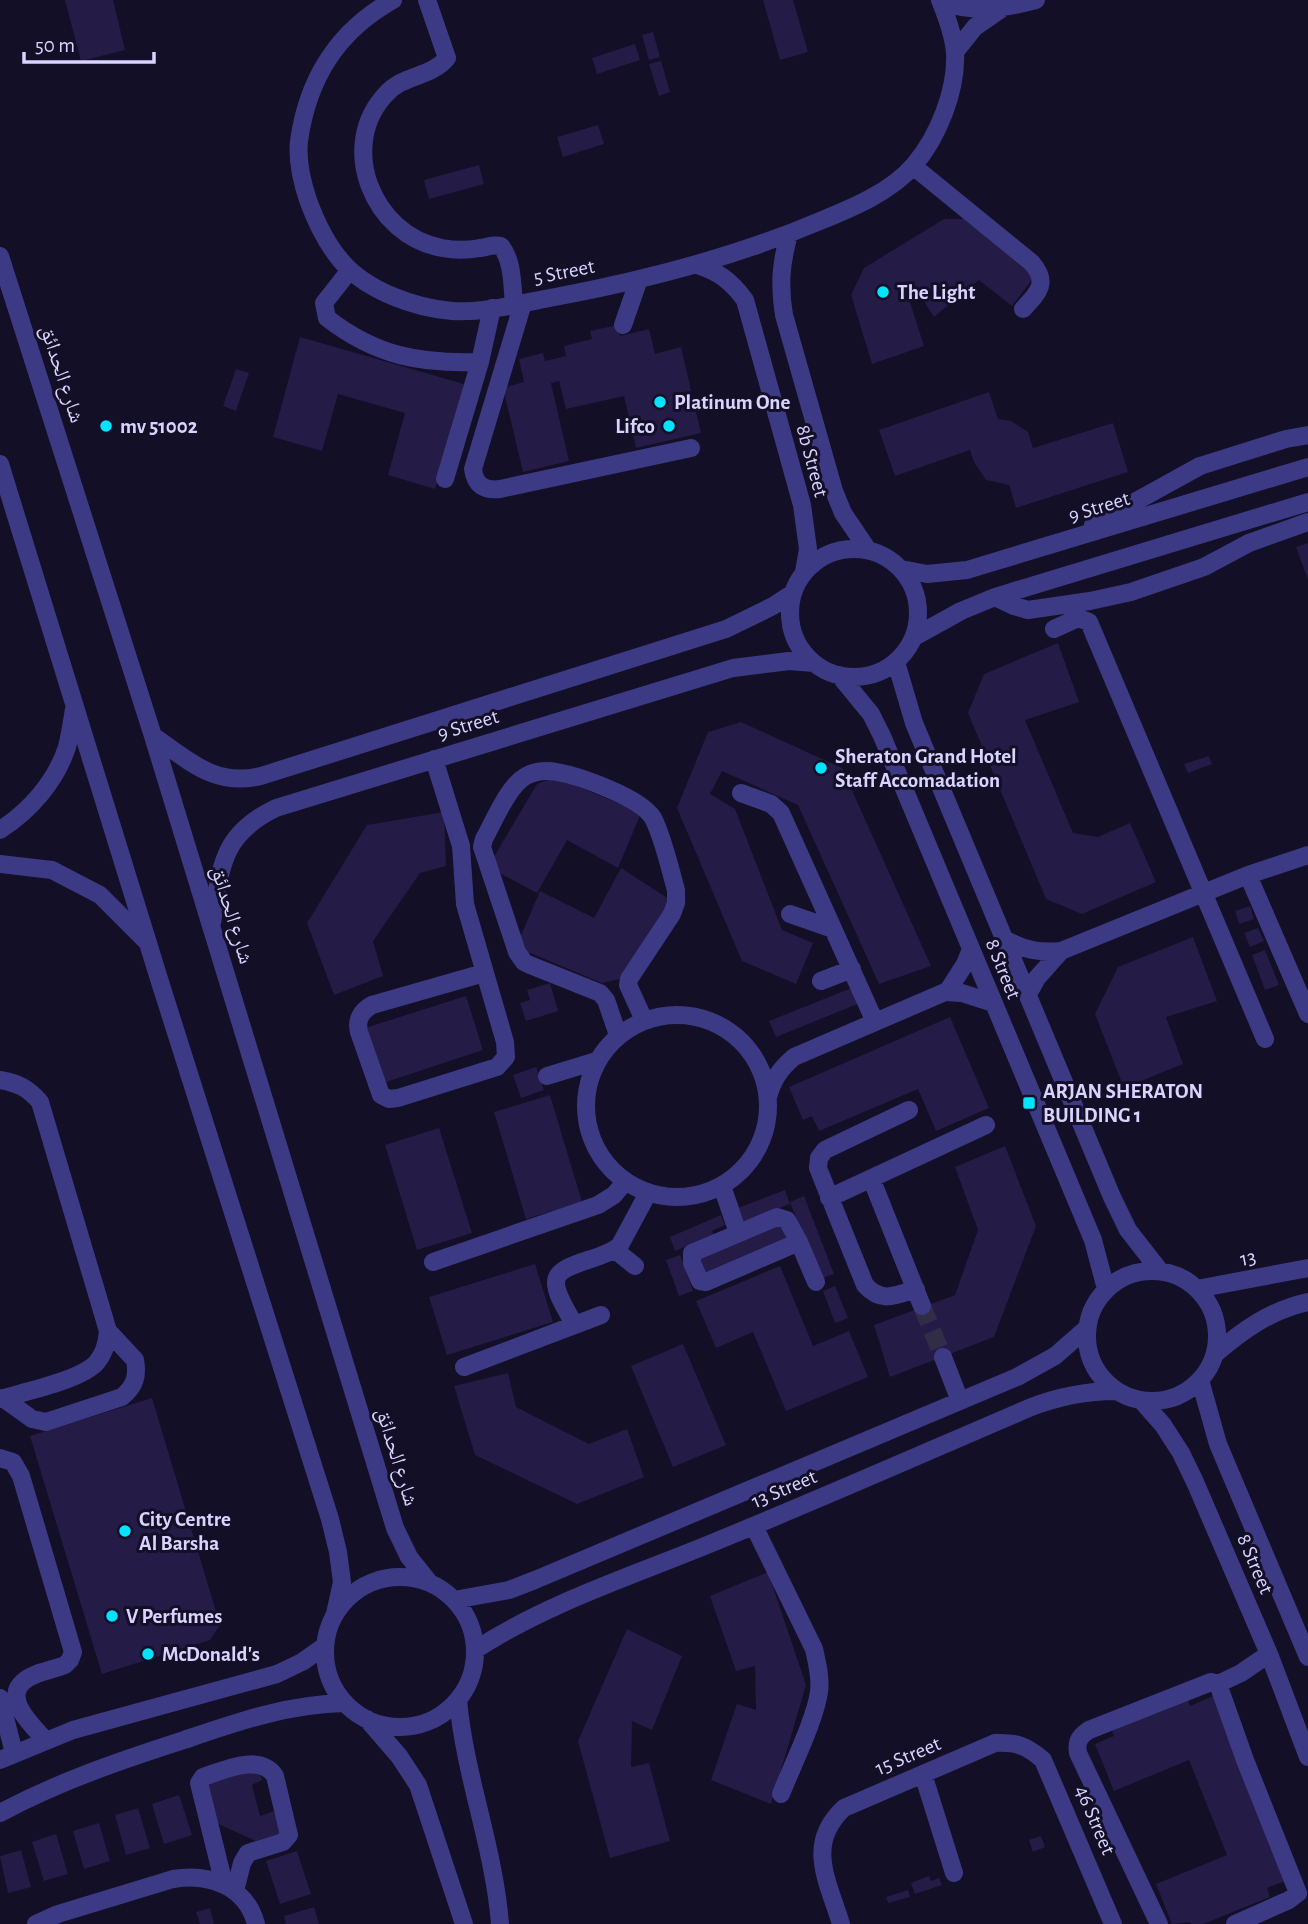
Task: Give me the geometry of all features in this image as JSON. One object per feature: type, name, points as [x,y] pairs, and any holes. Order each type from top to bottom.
[{"type":"street","name":"5 Street","points":[[393,0],[372,12],[342,39],[320,70],[304,118],[299,144],[302,183],[316,221],[341,261],[350,270],[377,288],[413,304],[452,311],[519,304],[697,265],[789,234],[842,212],[881,191],[913,166],[933,138],[947,106],[955,52],[941,1]]},
{"type":"street","points":[[428,0],[447,58],[441,65],[401,83],[387,93],[375,110],[365,133],[364,162],[368,186],[381,212],[400,228],[421,241],[442,248],[480,248],[493,244],[501,246],[506,252],[519,304],[473,469],[474,479],[480,486],[490,490],[500,489],[691,448]]},
{"type":"street","points":[[941,1],[971,9],[1001,9],[1035,0]]},
{"type":"street","points":[[955,52],[975,27],[1001,9]]},
{"type":"street","points":[[913,166],[1039,271],[1041,282],[1038,293],[1023,309]]},
{"type":"street","name":"8b Street","points":[[789,234],[781,260],[780,288],[785,315],[834,491],[843,513],[868,550]]},
{"type":"street","name":"شارع الحدائق","points":[[0,256],[153,736],[395,1528],[410,1557],[429,1582]]},
{"type":"street","name":"8b Street","points":[[697,265],[716,271],[733,284],[745,300],[802,505],[808,549],[804,572]]},
{"type":"street","points":[[350,270],[324,303],[327,318],[334,323],[367,344],[403,357],[442,363],[480,362]]},
{"type":"street","points":[[623,325],[639,279]]},
{"type":"street","points":[[445,479],[480,362],[492,308]]},
{"type":"street","points":[[1065,541],[1200,467],[1286,439],[1308,435]]},
{"type":"street","points":[[0,464],[330,1519],[342,1582],[325,1646],[331,1680],[345,1703],[367,1719],[399,1756],[418,1785],[464,1924]]},
{"type":"street","name":"9 Street","points":[[901,569],[927,574],[954,572],[1308,467]]},
{"type":"street","points":[[914,637],[953,615],[995,597],[1308,502]]},
{"type":"street","points":[[995,597],[1014,607],[1028,610],[1111,598],[1196,570],[1257,539],[1308,522]]},
{"type":"street","points":[[844,549],[868,550],[886,557],[901,569],[912,585],[918,621],[914,637],[896,662],[878,673],[859,677],[839,676],[814,663],[798,643],[790,619],[793,593],[804,572],[822,557],[844,549]]},
{"type":"street","name":"9 Street","points":[[153,736],[206,771],[224,779],[243,780],[261,776],[726,629],[793,593]]},
{"type":"street","points":[[1054,629],[1079,618],[1089,622],[1265,1039]]},
{"type":"street","name":"9 Street","points":[[211,927],[221,869],[228,849],[240,831],[257,817],[276,808],[733,668],[789,661],[814,663]]},
{"type":"street","name":"8 Street","points":[[896,662],[914,723],[1123,1219],[1143,1251],[1160,1271]]},
{"type":"street","name":"8 Street","points":[[839,676],[871,714],[882,736],[1093,1240],[1106,1289]]},
{"type":"street","points":[[0,830],[18,819],[47,786],[66,748],[75,706]]},
{"type":"street","points":[[434,760],[461,846],[465,904],[507,1049],[506,1056],[497,1067],[389,1099],[378,1091],[359,1032],[360,1016],[372,1005],[484,973]]},
{"type":"street","points":[[618,1035],[606,1000],[600,993],[530,965],[524,962],[517,952],[482,847],[513,788],[525,776],[541,771],[557,772],[629,797],[643,806],[653,819],[676,890],[676,902],[672,914],[629,979],[628,985],[643,1020]]},
{"type":"street","points":[[741,793],[771,804],[781,813],[875,1022]]},
{"type":"street","points":[[1006,940],[1023,949],[1042,953],[1061,951],[1248,875],[1308,855]]},
{"type":"street","points":[[0,864],[52,870],[100,895],[148,942]]},
{"type":"street","points":[[1248,875],[1308,1014]]},
{"type":"street","points":[[790,914],[834,929]]},
{"type":"street","points":[[768,1097],[772,1081],[794,1057],[947,992],[957,979],[971,949]]},
{"type":"street","points":[[1028,995],[1037,978],[1061,951]]},
{"type":"street","points":[[821,981],[852,969]]},
{"type":"street","points":[[947,992],[970,995],[993,1003]]},
{"type":"street","points":[[667,1014],[691,1015],[714,1022],[734,1035],[751,1052],[762,1073],[768,1097],[768,1114],[760,1144],[738,1175],[704,1194],[667,1198],[648,1194],[625,1182],[608,1167],[596,1149],[587,1127],[585,1105],[588,1082],[596,1061],[618,1035],[643,1020],[667,1014]]},
{"type":"street","points":[[751,1052],[767,1056],[794,1057]]},
{"type":"street","points":[[547,1076],[596,1061]]},
{"type":"street","points":[[0,1080],[16,1083],[30,1090],[40,1102],[108,1331],[106,1346],[99,1360],[87,1371],[2,1399]]},
{"type":"street","points":[[871,1178],[919,1297],[881,1297],[872,1293],[865,1285],[818,1168],[819,1158],[825,1150],[909,1110]]},
{"type":"street","points":[[829,1198],[986,1125]]},
{"type":"street","points":[[433,1262],[598,1205],[614,1195],[625,1182]]},
{"type":"street","points":[[722,1186],[738,1233]]},
{"type":"street","points":[[574,1325],[556,1284],[557,1275],[563,1268],[615,1250],[648,1194]]},
{"type":"street","points":[[799,1242],[706,1282],[700,1281],[692,1263],[692,1253],[777,1217],[783,1217],[799,1242],[816,1282]]},
{"type":"street","points":[[615,1250],[635,1266]]},
{"type":"street","name":"13","points":[[1197,1289],[1308,1268]]},
{"type":"street","points":[[1215,1354],[1215,1319],[1208,1303],[1197,1289],[1180,1277],[1160,1271],[1140,1271],[1122,1278],[1106,1289],[1093,1307],[1087,1328],[1088,1346],[1093,1364],[1103,1379],[1117,1391],[1140,1400],[1162,1401],[1183,1394],[1200,1380],[1215,1354],[1240,1333],[1267,1316],[1308,1302]]},
{"type":"street","points":[[464,1367],[601,1315]]},
{"type":"street","name":"13 Street","points":[[454,1600],[509,1590],[535,1580],[960,1401],[1037,1367],[1055,1356],[1087,1328]]},
{"type":"street","points":[[2,1399],[32,1419],[46,1423],[122,1397],[131,1390],[136,1381],[135,1360],[108,1331]]},
{"type":"street","points":[[943,1357],[960,1401]]},
{"type":"street","name":"8 Street","points":[[1200,1380],[1218,1444],[1308,1657]]},
{"type":"street","name":"13 Street","points":[[475,1650],[546,1611],[1057,1397],[1087,1391],[1117,1391]]},
{"type":"street","name":"8 Street","points":[[1140,1400],[1163,1425],[1181,1453],[1269,1654],[1308,1757]]},
{"type":"street","points":[[0,1458],[13,1462],[21,1476],[73,1652],[71,1660],[65,1665],[24,1681],[17,1690],[16,1702],[21,1712],[46,1741]]},
{"type":"street","points":[[754,1526],[814,1649],[820,1671],[819,1692],[813,1712],[781,1794]]},
{"type":"street","points":[[335,1614],[345,1600],[374,1581],[411,1577],[429,1582],[454,1600],[471,1628],[475,1650],[470,1680],[458,1700],[445,1712],[431,1721],[414,1726],[397,1727],[367,1719]]},
{"type":"street","points":[[0,1698],[7,1756],[73,1730],[277,1674],[302,1662],[325,1646]]},
{"type":"street","points":[[1159,1924],[1076,1744],[1081,1735],[1089,1730],[1211,1682],[1218,1684],[1241,1673],[1269,1654]]},
{"type":"street","points":[[1218,1684],[1298,1893],[1289,1900],[1235,1924]]},
{"type":"street","points":[[458,1700],[462,1742],[495,1875],[500,1924]]},
{"type":"street","points":[[0,1814],[87,1772],[261,1715],[317,1703],[345,1703]]},
{"type":"street","name":"15 Street","points":[[841,1924],[823,1864],[821,1848],[824,1833],[832,1819],[844,1808],[995,1743],[1013,1742],[1021,1745]]},
{"type":"street","name":"46 Street","points":[[1021,1745],[1030,1748],[1043,1760],[1052,1776],[1113,1924]]},
{"type":"street","points":[[246,1764],[270,1769],[275,1776],[289,1835],[283,1842],[248,1853],[230,1888],[199,1783],[203,1777],[246,1764]]},
{"type":"street","points":[[923,1774],[954,1873]]},
{"type":"street","points":[[36,1924],[58,1914],[191,1876],[208,1878],[230,1888],[246,1903],[256,1924]]},
{"type":"building","points":[[65,0],[113,0],[125,50],[81,61]]},
{"type":"building","points":[[763,0],[793,0],[808,52],[780,60]]},
{"type":"building","points":[[653,32],[660,57],[649,60],[642,35]]},
{"type":"building","points":[[635,44],[640,60],[597,74],[592,58]]},
{"type":"building","points":[[661,61],[670,92],[659,96],[649,64]]},
{"type":"building","points":[[598,125],[604,144],[563,157],[557,137]]},
{"type":"building","points":[[479,165],[484,184],[429,199],[424,180]]},
{"type":"building","name":"The Light","points":[[944,219],[964,219],[1036,274],[1012,306],[979,280],[934,317],[917,290],[908,296],[924,346],[872,364],[851,295],[864,268]]},
{"type":"building","name":"Platinum One","points":[[618,325],[620,336],[649,329],[655,354],[681,347],[701,433],[636,448],[624,396],[566,409],[559,381],[551,383],[569,461],[523,472],[503,388],[524,382],[519,359],[543,353],[545,361],[566,356],[564,346],[592,339],[590,331]]},
{"type":"building","points":[[300,337],[464,384],[435,489],[388,475],[405,413],[338,394],[322,451],[273,437]]},
{"type":"building","points":[[236,369],[249,373],[236,411],[223,406]]},
{"type":"building","points":[[989,392],[998,419],[1011,421],[1028,432],[1033,448],[1113,423],[1128,472],[1016,508],[1009,485],[986,480],[974,462],[970,450],[895,476],[879,430]]},
{"type":"building","points":[[1308,543],[1308,580],[1296,547]]},
{"type":"building","points":[[1058,643],[1079,702],[1025,720],[1073,833],[1098,837],[1130,823],[1156,882],[1082,914],[1046,899],[968,713],[984,674]]},
{"type":"building","points":[[741,722],[842,768],[931,966],[879,984],[798,805],[722,771],[710,794],[735,809],[782,930],[813,943],[796,984],[742,961],[677,808],[708,732]]},
{"type":"building","points":[[1209,756],[1212,764],[1188,773],[1184,764]]},
{"type":"building","points":[[556,777],[641,813],[618,868],[567,840],[537,893],[488,867],[537,784]]},
{"type":"building","points":[[444,812],[446,866],[420,873],[373,941],[383,976],[334,995],[307,923],[367,825]]},
{"type":"building","points":[[621,868],[672,901],[620,979],[602,983],[516,947],[540,891],[594,918]]},
{"type":"building","points":[[1250,906],[1254,919],[1239,924],[1235,911]]},
{"type":"building","points":[[1258,928],[1264,941],[1250,947],[1244,933]]},
{"type":"building","points":[[1193,937],[1217,1001],[1166,1017],[1183,1064],[1124,1088],[1095,1014],[1118,967]]},
{"type":"building","points":[[1265,950],[1279,985],[1265,990],[1252,955]]},
{"type":"building","points":[[550,983],[558,1011],[526,1021],[520,1003],[530,1000],[527,990]]},
{"type":"building","points":[[854,987],[860,1003],[776,1037],[769,1021]]},
{"type":"building","points":[[466,996],[483,1050],[380,1084],[362,1029]]},
{"type":"building","points":[[950,1017],[989,1108],[936,1131],[918,1089],[819,1131],[812,1116],[803,1120],[789,1087]]},
{"type":"building","points":[[536,1067],[544,1090],[521,1098],[513,1075]]},
{"type":"building","points":[[550,1095],[582,1202],[526,1219],[494,1112]]},
{"type":"building","points":[[439,1128],[472,1233],[417,1250],[385,1145]]},
{"type":"building","points":[[1005,1146],[1036,1226],[994,1337],[890,1377],[874,1325],[955,1295],[978,1230],[955,1167]]},
{"type":"building","points":[[785,1190],[790,1204],[743,1222],[738,1208]]},
{"type":"building","points":[[804,1196],[834,1274],[820,1279],[790,1202]]},
{"type":"building","points":[[721,1215],[725,1225],[712,1231],[714,1235],[675,1251],[670,1237]]},
{"type":"building","points":[[779,1221],[787,1240],[703,1275],[695,1255]]},
{"type":"building","points":[[680,1255],[693,1291],[679,1296],[666,1260]]},
{"type":"building","points":[[535,1264],[553,1322],[447,1355],[429,1297]]},
{"type":"building","points":[[780,1266],[813,1346],[849,1331],[868,1377],[786,1411],[753,1332],[716,1348],[696,1301]]},
{"type":"building","points":[[835,1286],[848,1318],[835,1323],[823,1291]]},
{"type":"building","points":[[683,1344],[726,1445],[673,1467],[631,1366]]},
{"type":"building","points":[[508,1373],[516,1407],[589,1444],[627,1429],[644,1477],[577,1504],[475,1455],[454,1386]]},
{"type":"building","name":"City Centre Al Barsha","points":[[152,1398],[220,1625],[210,1640],[102,1674],[30,1436]]},
{"type":"building","points":[[768,1572],[806,1685],[771,1804],[711,1780],[737,1704],[756,1710],[755,1666],[736,1671],[710,1596]]},
{"type":"building","points":[[627,1629],[682,1656],[652,1730],[632,1721],[631,1767],[649,1763],[670,1841],[610,1858],[578,1741]]},
{"type":"building","points":[[1213,1696],[1288,1880],[1267,1888],[1270,1897],[1203,1924],[1172,1924],[1156,1884],[1227,1855],[1189,1760],[1114,1791],[1095,1744],[1114,1736],[1111,1728],[1187,1698],[1190,1706]]},
{"type":"building","points":[[258,1767],[262,1780],[252,1785],[260,1816],[274,1811],[282,1833],[256,1841],[216,1823],[205,1783]]},
{"type":"building","points":[[179,1795],[192,1835],[164,1844],[152,1804]]},
{"type":"building","points":[[138,1808],[150,1848],[126,1855],[115,1815]]},
{"type":"building","points":[[99,1823],[110,1861],[84,1869],[73,1831]]},
{"type":"building","points":[[56,1834],[68,1874],[44,1881],[32,1842]]},
{"type":"building","points":[[1041,1836],[1045,1847],[1033,1852],[1029,1840]]},
{"type":"building","points":[[21,1850],[31,1887],[8,1893],[0,1856]]},
{"type":"building","points":[[297,1851],[311,1894],[280,1904],[266,1861]]},
{"type":"building","points":[[929,1876],[931,1881],[939,1878],[942,1885],[915,1894],[911,1883]]},
{"type":"building","points":[[908,1890],[910,1897],[888,1903],[886,1897]]},
{"type":"building","points":[[314,1907],[319,1924],[286,1924],[284,1916]]},
{"type":"building","points":[[210,1908],[214,1924],[200,1924],[196,1912]]},
{"type":"tunnel","points":[[922,1306],[943,1357]]},
{"type":"place","name":"The Light","points":[[883,292]]},
{"type":"place","name":"Platinum One","points":[[660,402]]},
{"type":"place","name":"mv 51002","points":[[106,426]]},
{"type":"place","name":"Lifco","points":[[669,426]]},
{"type":"place","name":"Sheraton Grand Hotel Staff Accomadation","points":[[821,768]]},
{"type":"place","name":"ARJAN SHERATON BUILDING 1","points":[[1029,1103]]},
{"type":"place","name":"City Centre Al Barsha","points":[[125,1531]]},
{"type":"place","name":"V Perfumes","points":[[112,1616]]},
{"type":"place","name":"McDonald's","points":[[148,1654]]}]
